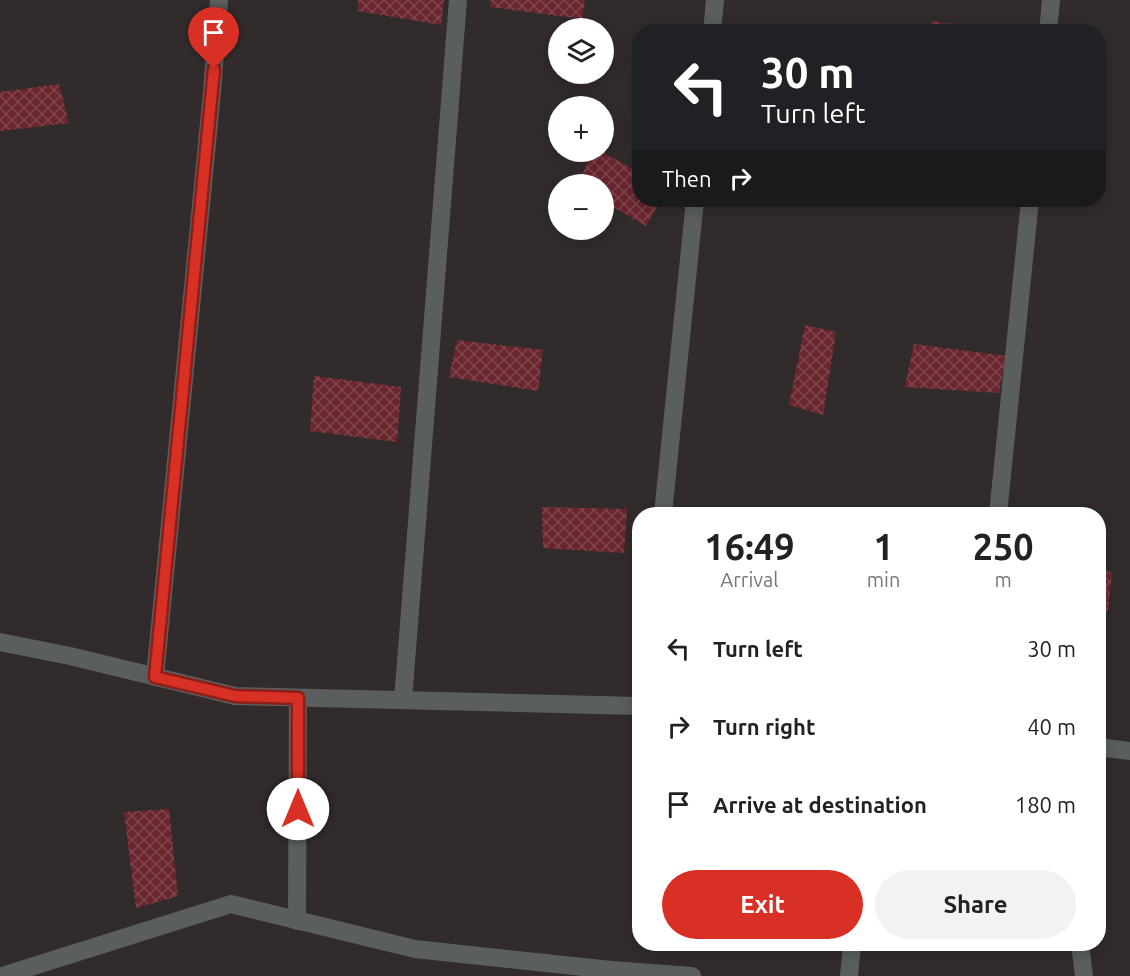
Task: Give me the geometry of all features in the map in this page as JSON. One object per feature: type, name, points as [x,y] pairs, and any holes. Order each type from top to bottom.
[{"type":"street","points":[[155,677],[219,0]]},
{"type":"street","points":[[403,700],[458,0]]},
{"type":"street","points":[[712,24],[715,0]]},
{"type":"street","points":[[1049,24],[1051,0]]},
{"type":"street","points":[[664,507],[694,207]]},
{"type":"street","points":[[999,507],[1029,207]]},
{"type":"street","points":[[0,642],[235,696],[632,706]]},
{"type":"street","points":[[297,921],[298,698]]},
{"type":"street","points":[[1106,748],[1130,751]]},
{"type":"street","points":[[2,976],[231,904],[416,949],[611,973],[692,976]]},
{"type":"street","points":[[849,976],[851,951]]},
{"type":"street","points":[[1081,951],[1084,976]]},
{"type":"building","points":[[358,0],[444,0],[441,25],[358,11]]},
{"type":"building","points":[[491,0],[585,0],[582,18],[490,7]]},
{"type":"building","points":[[931,21],[951,24],[931,24]]},
{"type":"building","points":[[59,84],[69,123],[0,131],[0,92]]},
{"type":"building","points":[[614,158],[632,168],[632,207],[657,207],[646,226],[614,207],[614,174],[582,174],[588,162],[614,162]]},
{"type":"building","points":[[805,325],[836,332],[823,415],[789,405]]},
{"type":"building","points":[[457,340],[543,350],[538,391],[449,377]]},
{"type":"building","points":[[914,344],[1006,356],[999,393],[905,387]]},
{"type":"building","points":[[314,376],[401,387],[397,442],[310,431]]},
{"type":"building","points":[[542,507],[627,509],[624,553],[543,548]]},
{"type":"building","points":[[1106,571],[1112,572],[1108,612],[1106,612]]},
{"type":"building","points":[[169,809],[178,896],[136,908],[124,812]]},
{"type":"route","points":[[214,69],[155,677],[235,696],[298,698],[298,809]]}]
